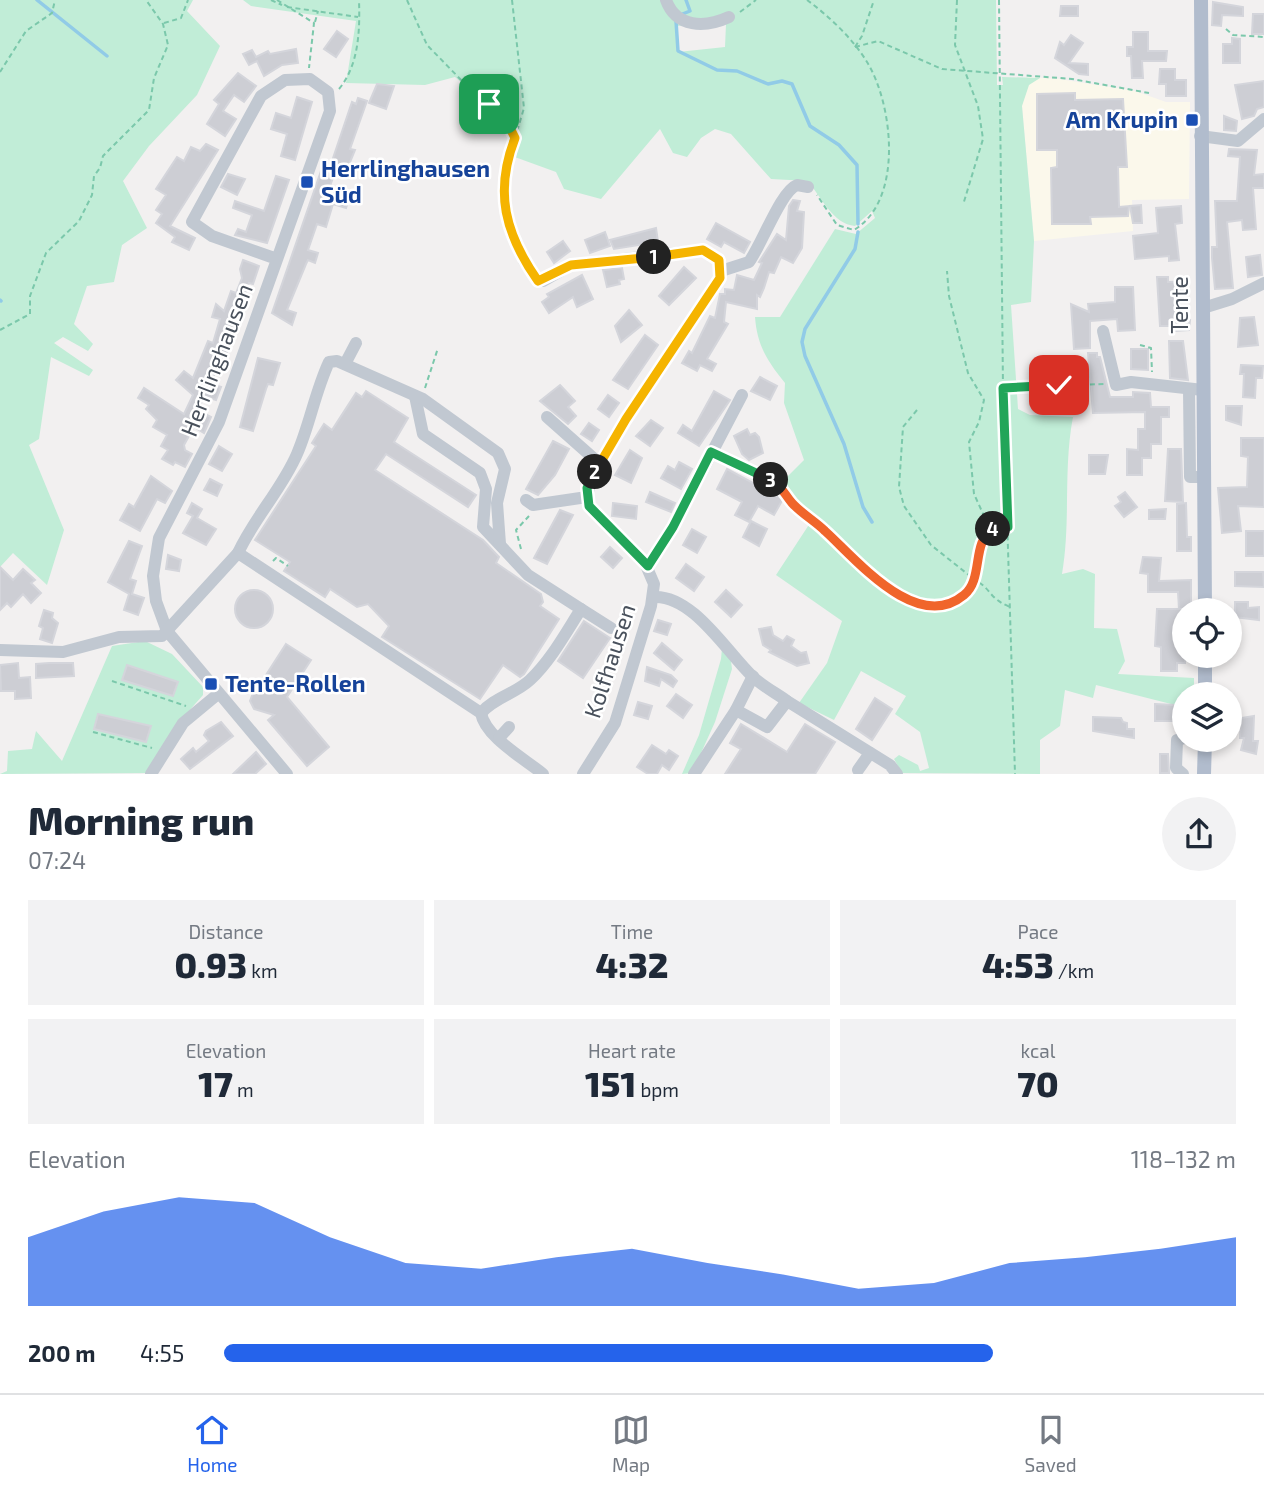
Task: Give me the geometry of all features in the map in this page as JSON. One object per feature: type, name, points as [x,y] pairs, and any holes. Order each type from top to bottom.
[{"type":"main road","name":"Tente","points":[[1201,0],[1203,308],[1196,390],[1203,477],[1205,598]]},
{"type":"main road","points":[[1204,774],[1205,752]]},
{"type":"street","points":[[666,0],[676,17],[684,23],[727,18]]},
{"type":"street","points":[[277,259],[206,233],[192,222],[261,96],[285,80],[310,79],[325,87],[331,98]]},
{"type":"street","name":"Herrlinghausen","points":[[280,771],[167,631],[153,589],[158,543],[219,422],[307,182],[330,111],[331,98]]},
{"type":"street","points":[[1200,136],[1238,141],[1264,119]]},
{"type":"street","points":[[721,271],[749,262],[772,224],[785,194],[797,185],[808,187]]},
{"type":"street","points":[[524,261],[538,281],[543,281],[571,265],[703,250],[719,260],[720,278],[626,419],[591,478],[587,497],[589,506],[648,566],[673,527],[742,395]]},
{"type":"street","points":[[1203,308],[1232,299],[1264,283]]},
{"type":"street","points":[[1104,331],[1116,385],[1152,384],[1196,390]]},
{"type":"street","points":[[345,364],[356,343]]},
{"type":"street","points":[[0,650],[63,652],[135,635],[162,636],[238,553],[296,457],[311,418],[316,388],[329,362],[345,364],[415,396],[480,438],[503,460],[505,469],[497,503],[500,544]]},
{"type":"street","points":[[415,396],[423,434],[480,473],[485,480],[483,527],[500,544],[511,561],[528,575],[611,628]]},
{"type":"street","points":[[547,417],[600,464]]},
{"type":"street","points":[[711,452],[777,483]]},
{"type":"street","points":[[529,503],[587,497]]},
{"type":"street","points":[[238,553],[481,713],[483,722],[499,738],[543,774]]},
{"type":"street","name":"Kolfhausen","points":[[583,774],[615,723],[653,597],[654,584],[648,566]]},
{"type":"street","name":"Kolfhausen","points":[[653,597],[670,597],[725,643],[752,676],[890,765],[897,774]]},
{"type":"street","points":[[481,713],[490,703],[528,682],[551,657],[581,610]]},
{"type":"street","points":[[694,774],[736,710],[752,676]]},
{"type":"street","points":[[151,774],[163,751],[195,713],[218,694]]},
{"type":"street","points":[[736,710],[767,727],[787,701]]},
{"type":"street","points":[[499,738],[509,727]]},
{"type":"street","points":[[1175,752],[1176,768],[1183,774]]},
{"type":"street","points":[[859,770],[870,753]]},
{"type":"path","points":[[0,72],[26,31],[52,12],[55,0]]},
{"type":"path","points":[[0,330],[30,314],[30,296],[46,253],[79,221],[92,195],[94,176],[103,156],[149,110],[154,78],[168,45],[163,24],[146,0]]},
{"type":"path","points":[[163,24],[181,18],[188,0]]},
{"type":"path","points":[[271,0],[314,23]]},
{"type":"path","points":[[277,0],[286,7],[359,17]]},
{"type":"path","points":[[331,98],[352,65],[359,0]]},
{"type":"path","points":[[407,0],[427,45],[467,86],[504,116],[515,138]]},
{"type":"path","points":[[512,0],[524,108],[505,172],[504,211],[524,261]]},
{"type":"path","points":[[727,18],[756,0]]},
{"type":"path","points":[[807,0],[827,14],[867,62],[887,113],[890,155],[884,185],[870,217],[854,230],[837,225],[808,187]]},
{"type":"path","points":[[854,48],[862,36],[874,0]]},
{"type":"path","points":[[957,0],[955,46],[978,106],[983,139],[963,205]]},
{"type":"path","points":[[999,0],[1003,388],[1012,607],[1015,774]]},
{"type":"path","points":[[310,79],[308,64],[318,11]]},
{"type":"path","points":[[1226,29],[1233,35],[1264,37]]},
{"type":"path","points":[[854,48],[878,41],[942,69],[1072,79],[1149,93]]},
{"type":"path","points":[[777,483],[793,504],[826,532],[866,573],[905,597],[938,605],[965,595],[975,580],[982,545],[989,530],[974,494],[969,442],[979,422],[984,400],[968,373],[948,296],[947,271]]},
{"type":"path","points":[[1140,345],[1149,345],[1152,349],[1152,384]]},
{"type":"path","points":[[427,380],[438,348]]},
{"type":"path","points":[[1003,388],[1116,385]]},
{"type":"path","points":[[917,410],[903,427],[899,487],[904,506],[930,545],[984,585],[993,600],[1012,607]]},
{"type":"path","points":[[522,549],[516,530],[531,513],[529,503]]},
{"type":"path","points":[[989,530],[1008,527]]},
{"type":"path","points":[[112,681],[181,705],[195,713]]},
{"type":"path","points":[[93,732],[163,751]]},
{"type":"shaded area","points":[[1028,77],[1135,91],[1166,102],[1190,102],[1189,199],[1132,200],[1133,231],[1034,241],[1020,85]]},
{"type":"green space","points":[[0,0],[193,0],[187,11],[220,46],[197,95],[149,146],[123,181],[147,228],[122,245],[114,282],[87,286],[74,324],[93,344],[88,351],[63,337],[54,343],[93,370],[89,376],[51,357],[39,439],[29,445],[64,530],[47,585],[13,553],[0,567]]},
{"type":"green space","points":[[243,0],[996,0],[997,85],[1003,85],[1002,77],[1040,78],[1029,85],[1022,106],[1034,241],[1031,302],[1011,305],[1018,409],[1030,415],[1073,417],[1068,456],[1062,574],[1083,569],[1095,574],[1094,628],[1117,629],[1125,661],[1118,674],[1194,678],[1194,682],[1172,682],[1172,704],[1096,685],[1093,698],[1065,690],[1060,726],[1040,740],[1040,774],[902,773],[894,759],[899,755],[918,765],[920,771],[929,768],[920,732],[895,714],[906,696],[861,671],[834,720],[799,703],[827,663],[842,621],[776,575],[814,517],[792,500],[782,482],[804,460],[784,403],[785,383],[764,352],[755,317],[780,317],[835,229],[856,234],[875,218],[872,211],[855,226],[847,224],[834,215],[808,181],[771,179],[731,134],[715,129],[701,138],[687,157],[673,153],[660,129],[601,199],[564,189],[556,172],[512,156],[518,140],[512,138],[502,118],[455,77],[425,85],[346,83],[356,21],[251,6]],"holes":[[[726,24],[725,47],[678,52],[675,26]]]},
{"type":"green space","points":[[145,641],[172,654],[203,687],[203,695],[173,729],[147,773],[0,774],[7,771],[8,751],[32,749],[36,731],[62,761],[112,646]]},
{"type":"green space","points":[[722,648],[731,661],[732,669],[715,722],[692,773],[682,774],[699,735]]},
{"type":"building","points":[[1213,2],[1243,7],[1243,16],[1222,15],[1221,26],[1212,25]]},
{"type":"building","points":[[1061,6],[1078,6],[1078,16],[1060,16]]},
{"type":"building","points":[[1253,14],[1264,14],[1264,34],[1252,34]]},
{"type":"building","points":[[337,31],[348,39],[336,57],[324,49]]},
{"type":"building","points":[[1133,32],[1148,32],[1148,51],[1167,51],[1166,61],[1142,61],[1143,78],[1132,78],[1131,56],[1127,56],[1127,47],[1133,47]]},
{"type":"building","points":[[1071,35],[1083,43],[1069,63],[1088,64],[1088,75],[1079,74],[1055,58],[1060,42],[1064,45]]},
{"type":"building","points":[[1232,38],[1240,39],[1240,63],[1223,63],[1223,44],[1232,44]]},
{"type":"building","points":[[296,49],[298,63],[282,65],[264,76],[257,61],[249,65],[243,54],[252,50],[256,57],[268,51],[270,54]]},
{"type":"building","points":[[1160,69],[1175,69],[1175,80],[1186,80],[1186,96],[1166,96],[1166,84],[1159,84]]},
{"type":"building","points":[[238,73],[256,86],[244,102],[234,95],[223,111],[236,119],[225,136],[207,124],[219,104],[214,100]]},
{"type":"building","points":[[1264,81],[1264,107],[1257,109],[1254,116],[1242,119],[1235,85]]},
{"type":"building","points":[[377,84],[394,86],[386,109],[369,103]]},
{"type":"building","points":[[1075,93],[1075,100],[1123,99],[1127,167],[1118,167],[1119,207],[1129,206],[1128,216],[1090,217],[1091,224],[1052,224],[1051,168],[1057,167],[1057,150],[1037,150],[1037,94]]},
{"type":"building","points":[[297,97],[312,102],[295,160],[281,156],[287,134],[271,129],[276,113],[291,118]]},
{"type":"building","points":[[358,98],[367,101],[350,149],[355,150],[346,172],[330,167],[352,102],[356,104]]},
{"type":"building","points":[[1224,116],[1237,121],[1236,131],[1224,130]]},
{"type":"building","points":[[206,144],[218,150],[170,226],[195,238],[189,250],[172,242],[175,237],[156,223],[162,214],[156,210],[166,195],[156,189],[177,157],[184,161],[191,147],[200,151]]},
{"type":"building","points":[[1229,149],[1257,150],[1254,175],[1264,174],[1264,188],[1253,188],[1256,229],[1243,230],[1242,220],[1227,222],[1233,288],[1215,289],[1212,247],[1217,247],[1215,201],[1237,201],[1240,157],[1228,156]]},
{"type":"building","points":[[321,171],[334,175],[329,189],[350,196],[346,208],[333,204],[326,227],[317,224],[308,250],[318,253],[315,263],[308,260],[287,310],[296,313],[292,325],[272,313]]},
{"type":"building","points":[[228,174],[245,179],[237,195],[221,187]]},
{"type":"building","points":[[276,176],[289,180],[267,243],[235,235],[238,229],[246,232],[252,215],[233,208],[235,201],[264,211]]},
{"type":"building","points":[[793,200],[800,201],[797,211],[804,212],[802,248],[793,263],[781,257],[774,273],[769,272],[760,297],[757,295],[757,309],[726,302],[724,322],[728,324],[707,359],[716,364],[712,371],[700,365],[697,371],[682,363],[689,351],[692,353],[710,316],[715,318],[720,294],[725,294],[725,289],[734,290],[737,275],[754,280],[762,263],[759,262],[777,234],[786,240],[789,206]]},
{"type":"building","points":[[1141,205],[1142,223],[1133,223],[1130,206]]},
{"type":"building","points":[[1181,206],[1182,223],[1175,224],[1179,260],[1169,261],[1169,256],[1135,259],[1133,236],[1158,233],[1156,208]]},
{"type":"building","points":[[716,223],[750,242],[744,253],[724,242],[721,247],[707,239]]},
{"type":"building","points":[[656,228],[658,242],[614,249],[610,240]]},
{"type":"building","points":[[605,232],[610,246],[590,253],[585,240]]},
{"type":"building","points":[[563,241],[570,251],[554,263],[547,252]]},
{"type":"building","points":[[1260,255],[1262,275],[1248,277],[1246,257]]},
{"type":"building","points":[[243,260],[259,266],[253,284],[249,283],[235,321],[240,325],[235,324],[224,362],[219,360],[211,384],[221,387],[216,400],[203,396],[199,411],[211,417],[204,433],[194,427],[184,445],[185,450],[192,454],[185,467],[175,462],[173,465],[162,459],[168,450],[161,446],[167,435],[153,427],[157,420],[146,409],[149,405],[138,398],[144,388],[184,414],[193,395],[176,380],[184,371],[193,378],[208,341],[213,343],[220,319],[212,317],[216,304],[224,311],[231,291],[236,293],[242,278],[240,269]]},
{"type":"building","points":[[684,267],[696,278],[669,305],[659,296]]},
{"type":"building","points":[[622,268],[624,279],[619,280],[620,284],[607,287],[603,270]]},
{"type":"building","points":[[582,275],[593,299],[577,307],[573,297],[549,313],[542,302],[549,297],[547,294]]},
{"type":"building","points":[[1157,277],[1168,277],[1168,282],[1187,281],[1187,295],[1180,296],[1180,320],[1190,320],[1189,330],[1175,331],[1175,326],[1160,326]]},
{"type":"building","points":[[1115,287],[1133,287],[1135,330],[1118,331],[1117,319],[1090,321],[1090,348],[1074,349],[1071,304],[1089,312],[1088,304],[1115,302]]},
{"type":"building","points":[[629,310],[642,325],[621,342],[615,326]]},
{"type":"building","points":[[1254,317],[1258,345],[1238,347],[1240,318]]},
{"type":"building","points":[[645,335],[658,345],[628,389],[613,380]]},
{"type":"building","points":[[1169,341],[1183,341],[1188,380],[1170,378]]},
{"type":"building","points":[[1131,349],[1148,349],[1148,370],[1131,369]]},
{"type":"building","points":[[1088,353],[1097,353],[1097,357],[1100,357],[1110,397],[1133,397],[1133,392],[1150,393],[1151,407],[1169,407],[1169,417],[1161,417],[1161,444],[1151,444],[1151,458],[1142,458],[1142,475],[1127,475],[1127,449],[1138,450],[1138,429],[1145,429],[1145,412],[1093,413]]},
{"type":"building","points":[[258,358],[280,363],[273,385],[268,384],[266,389],[253,431],[240,427]]},
{"type":"building","points":[[1241,365],[1263,366],[1262,378],[1256,378],[1255,398],[1243,397],[1244,374],[1240,374]]},
{"type":"building","points":[[760,377],[777,386],[770,400],[751,391]]},
{"type":"building","points":[[560,385],[575,401],[568,407],[576,416],[568,424],[540,401]]},
{"type":"building","points":[[366,391],[408,418],[394,442],[476,495],[468,507],[386,454],[375,470],[483,540],[499,557],[496,563],[541,594],[543,602],[540,606],[559,619],[524,674],[520,677],[503,665],[480,699],[382,637],[389,626],[368,604],[357,607],[330,589],[325,597],[284,571],[290,562],[255,540],[316,446],[312,443],[324,424],[332,430],[356,393],[362,397]]},
{"type":"building","points":[[714,391],[730,400],[699,446],[678,433],[683,425],[692,431]]},
{"type":"building","points":[[608,395],[619,403],[609,417],[598,409]]},
{"type":"building","points":[[1226,406],[1242,406],[1241,425],[1226,420]]},
{"type":"building","points":[[651,420],[663,428],[650,446],[636,436]]},
{"type":"building","points":[[589,423],[599,430],[592,441],[581,434]]},
{"type":"building","points":[[747,429],[750,435],[755,433],[759,437],[763,453],[749,460],[742,454],[734,436]]},
{"type":"building","points":[[1241,438],[1264,438],[1264,507],[1238,506],[1241,531],[1222,533],[1218,488],[1247,487],[1248,457],[1241,456]]},
{"type":"building","points":[[553,441],[569,449],[555,475],[538,495],[526,489]]},
{"type":"building","points":[[219,446],[232,454],[222,471],[209,464]]},
{"type":"building","points":[[1168,449],[1181,449],[1183,502],[1165,501]]},
{"type":"building","points":[[630,450],[642,458],[631,483],[615,475]]},
{"type":"building","points":[[1089,455],[1108,455],[1105,474],[1089,474]]},
{"type":"building","points":[[679,462],[692,469],[681,489],[661,478],[668,466],[675,470]]},
{"type":"building","points":[[727,469],[783,499],[774,515],[758,506],[749,522],[735,515],[742,502],[717,489]]},
{"type":"building","points":[[151,476],[172,491],[165,503],[157,499],[140,531],[120,520],[129,504],[134,507]]},
{"type":"building","points":[[210,479],[222,485],[217,496],[204,490]]},
{"type":"building","points":[[650,492],[675,503],[671,512],[646,502]]},
{"type":"building","points":[[1125,492],[1137,507],[1124,517],[1115,506],[1121,502],[1118,497]]},
{"type":"building","points":[[192,503],[202,509],[197,518],[216,529],[206,545],[183,533],[193,516],[187,513]]},
{"type":"building","points":[[613,503],[637,506],[636,519],[612,516]]},
{"type":"building","points":[[1186,503],[1187,537],[1191,537],[1191,551],[1177,551],[1177,504]]},
{"type":"building","points":[[1166,509],[1165,519],[1149,519],[1149,510]]},
{"type":"building","points":[[560,510],[573,515],[547,564],[534,558]]},
{"type":"building","points":[[751,521],[767,529],[759,546],[743,537]]},
{"type":"building","points":[[692,529],[706,537],[697,553],[683,545]]},
{"type":"building","points":[[1246,531],[1264,531],[1264,556],[1246,556]]},
{"type":"building","points":[[129,541],[142,546],[130,579],[136,581],[132,594],[144,598],[138,615],[124,610],[129,594],[108,582]]},
{"type":"building","points":[[610,547],[622,558],[613,568],[601,557]]},
{"type":"building","points":[[168,555],[181,560],[179,571],[166,569]]},
{"type":"building","points":[[1143,557],[1161,558],[1159,581],[1191,580],[1191,598],[1178,598],[1178,592],[1148,592],[1148,574],[1140,573]]},
{"type":"building","points":[[686,564],[704,577],[694,591],[676,578]]},
{"type":"building","points":[[0,567],[13,580],[23,569],[35,580],[31,583],[41,593],[31,603],[23,594],[11,607],[7,603],[0,610]]},
{"type":"building","points":[[1235,572],[1263,572],[1264,587],[1235,586]]},
{"type":"building","points":[[254,590],[267,596],[273,609],[267,622],[254,628],[241,622],[235,609],[241,596]]},
{"type":"building","points":[[726,590],[742,605],[731,617],[715,602]]},
{"type":"building","points":[[1242,602],[1248,602],[1248,608],[1259,607],[1259,620],[1242,618]]},
{"type":"building","points":[[1157,609],[1172,609],[1172,668],[1177,668],[1177,671],[1161,671],[1161,647],[1155,646]]},
{"type":"building","points":[[44,610],[53,613],[52,618],[58,623],[52,643],[40,639],[43,628],[39,626]]},
{"type":"building","points":[[658,620],[671,624],[667,635],[654,631]]},
{"type":"building","points":[[584,621],[610,638],[583,678],[558,661]]},
{"type":"building","points":[[771,627],[773,635],[783,641],[787,636],[794,640],[791,646],[801,653],[806,652],[809,663],[797,666],[769,652],[771,650],[763,645],[759,629]]},
{"type":"building","points":[[662,643],[682,660],[674,670],[654,653]]},
{"type":"building","points":[[286,644],[311,660],[287,697],[329,747],[307,766],[268,720],[274,715],[254,709],[250,701],[255,688],[278,683],[266,675]]},
{"type":"building","points":[[18,663],[19,678],[30,677],[31,698],[15,699],[15,691],[1,691],[0,665]]},
{"type":"building","points":[[73,663],[74,676],[36,678],[36,664]]},
{"type":"building","points":[[127,665],[178,682],[173,696],[122,680]]},
{"type":"building","points":[[647,667],[671,675],[677,681],[673,687],[661,679],[659,686],[645,681]]},
{"type":"building","points":[[676,694],[692,705],[683,718],[667,706]]},
{"type":"building","points":[[875,698],[892,709],[872,740],[856,729]]},
{"type":"building","points":[[638,702],[652,706],[648,719],[634,715]]},
{"type":"building","points":[[1155,704],[1172,705],[1172,721],[1155,721]]},
{"type":"building","points":[[98,714],[151,726],[146,742],[94,729]]},
{"type":"building","points":[[1254,716],[1253,741],[1258,741],[1256,754],[1242,750],[1242,718]]},
{"type":"building","points":[[1093,717],[1121,718],[1127,723],[1127,729],[1134,729],[1134,738],[1093,731]]},
{"type":"building","points":[[221,722],[233,736],[190,769],[181,759],[193,748],[196,752],[209,741],[204,735],[206,731]]},
{"type":"building","points":[[741,724],[787,752],[805,724],[835,742],[815,774],[725,774],[741,749],[730,743]]},
{"type":"building","points":[[652,745],[666,754],[669,750],[678,756],[669,770],[662,765],[657,774],[648,774],[637,767]]},
{"type":"building","points":[[256,752],[266,764],[255,774],[233,774]]},
{"type":"building","points":[[1160,754],[1168,754],[1169,773],[1160,773]]},
{"type":"waterway","points":[[37,0],[107,56]]},
{"type":"waterway","points":[[680,15],[690,11],[686,0]]},
{"type":"waterway","points":[[676,21],[678,51],[717,70],[737,71],[768,84],[782,81],[792,84],[810,126],[839,145],[857,165],[858,224]]},
{"type":"waterway","points":[[858,232],[855,249],[805,329],[802,342],[805,356],[844,444],[863,507],[872,522]]},
{"type":"place","name":"Am Krupin","points":[[1192,120]]},
{"type":"place","name":"Herrlinghausen Süd","points":[[307,182]]},
{"type":"place","name":"Tente-Rollen","points":[[211,684]]},
{"type":"route","points":[[489,104],[511,125],[515,138],[505,172],[504,211],[524,261],[538,281],[543,281],[571,265],[590,261],[653,257],[692,250],[703,250],[719,260],[720,278],[626,419],[587,488],[589,506],[648,566],[673,527],[711,452],[777,483],[793,504],[826,532],[866,573],[885,587],[922,603],[938,605],[953,602],[965,595],[975,580],[982,545],[989,530],[1008,527],[1003,388],[1059,385]]}]
